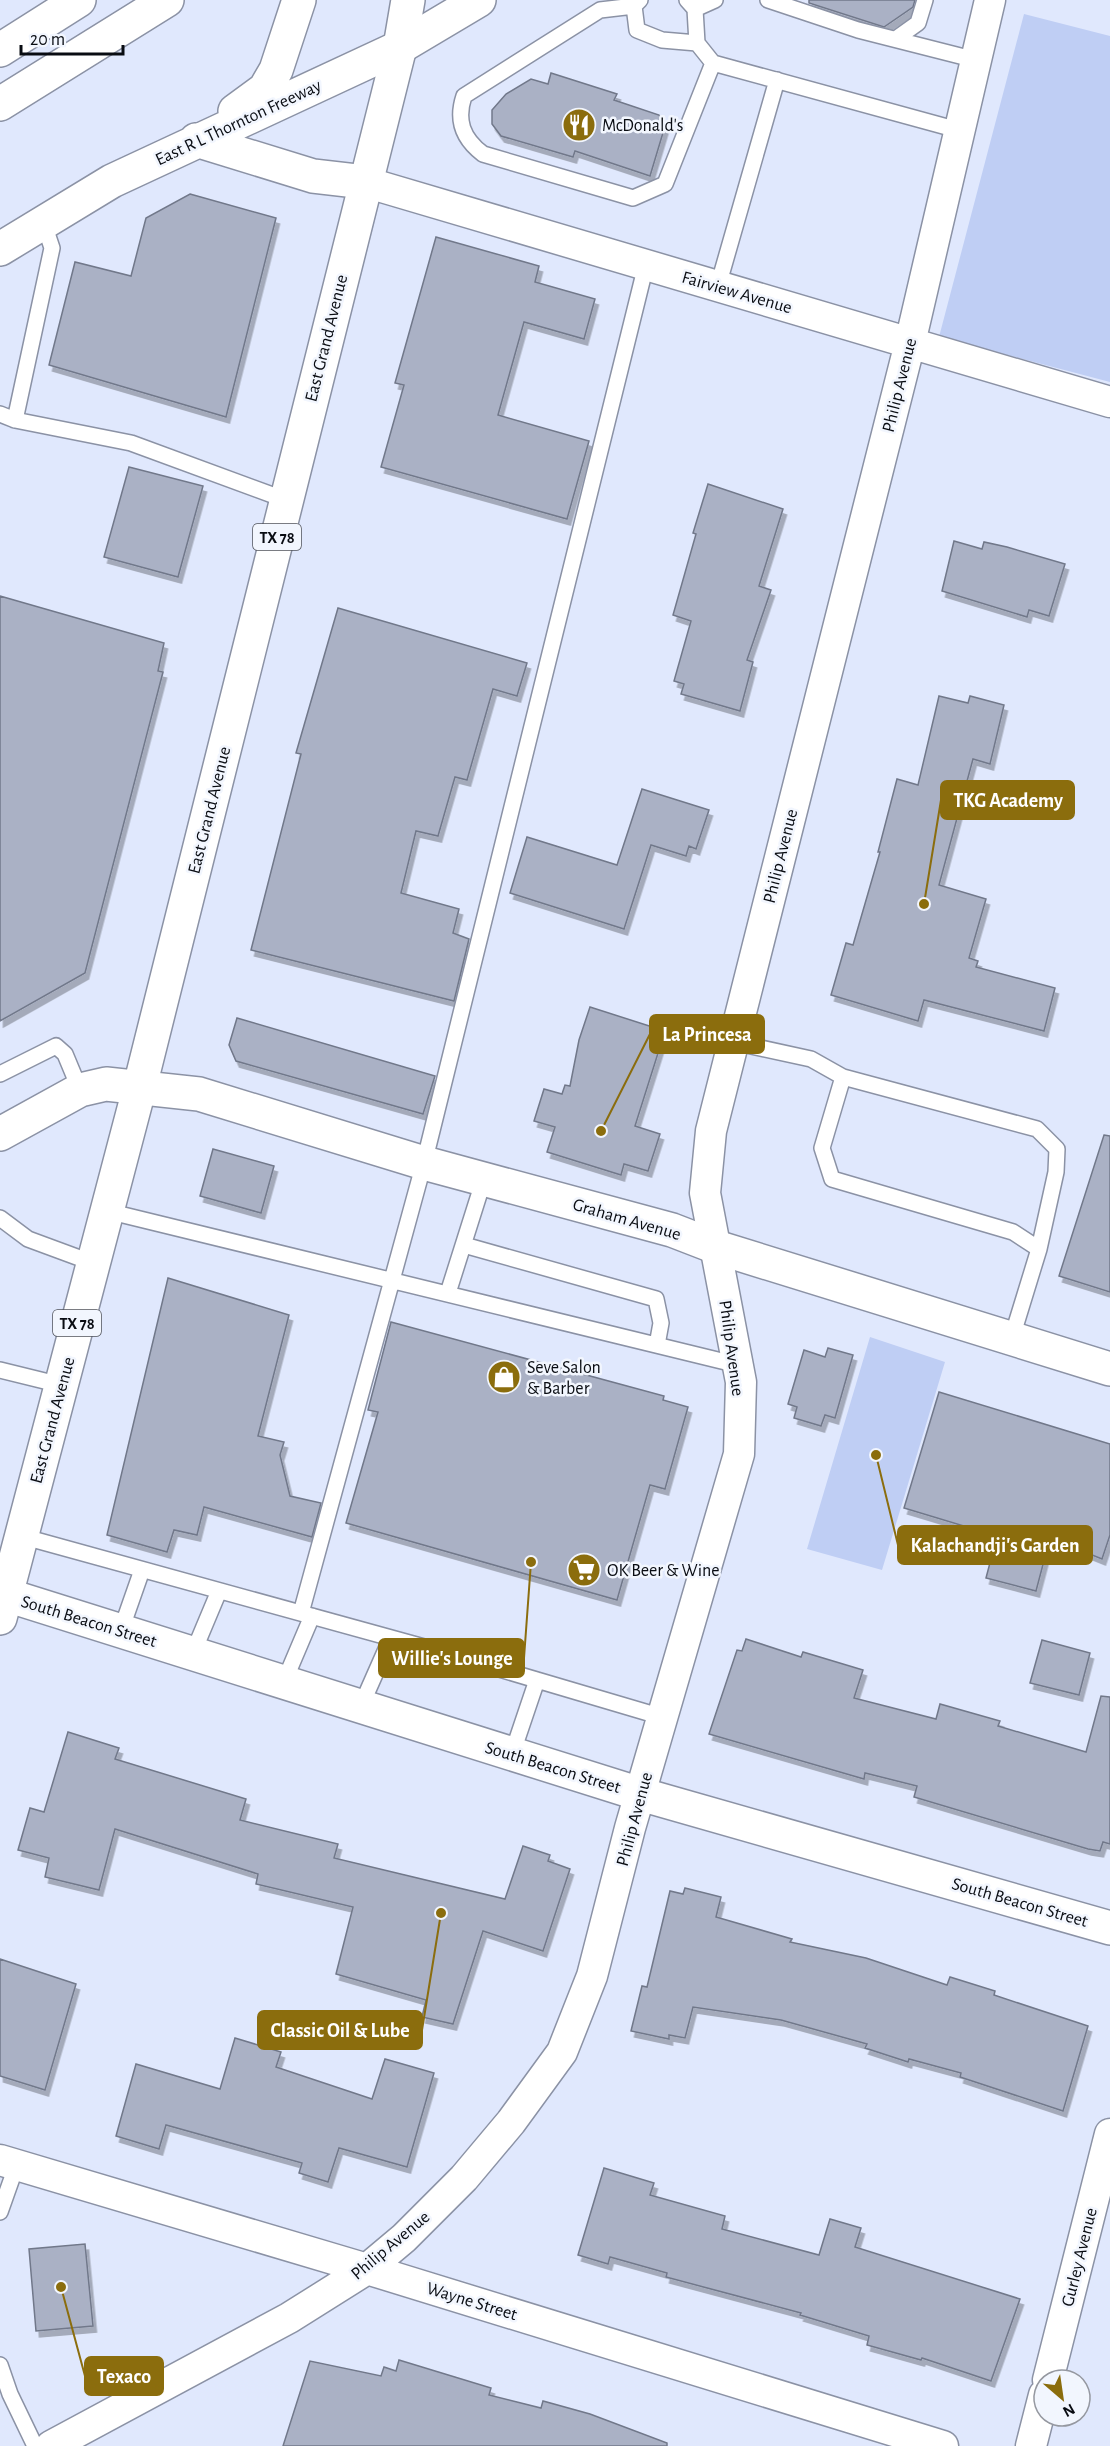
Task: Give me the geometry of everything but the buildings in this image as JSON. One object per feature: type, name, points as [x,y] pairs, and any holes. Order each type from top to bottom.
[{"type":"main road","points":[[0,31],[50,0]]},
{"type":"main road","points":[[0,50],[79,0]]},
{"type":"main road","points":[[0,104],[167,0]]},
{"type":"main road","points":[[196,140],[265,89],[276,70],[299,0]]},
{"type":"main road","name":"East Grand Avenue","points":[[2,1602],[140,1086],[400,47],[408,0]]},
{"type":"main road","name":"East R L Thornton Freeway","points":[[0,249],[112,181],[400,47],[479,0]]},
{"type":"main road","points":[[196,140],[313,176],[365,182]]},
{"type":"main road","name":"Graham Avenue","points":[[0,1134],[80,1090],[106,1084],[199,1094],[424,1163],[672,1230],[716,1247],[1110,1369]]},
{"type":"main road","name":"South Beacon Street","points":[[2,1602],[121,1630],[640,1794],[1110,1928]]},
{"type":"street","name":"Philip Avenue","points":[[51,2446],[92,2434],[289,2318],[367,2269],[404,2238],[464,2178],[511,2122],[562,2052],[592,1976],[640,1794],[739,1454],[741,1382],[705,1193],[711,1131],[910,343],[990,0]]},
{"type":"street","name":"Fairview Avenue","points":[[365,182],[1110,402]]},
{"type":"street","name":"Gurley Avenue","points":[[1051,2368],[1110,2134]]},
{"type":"street","name":"Wayne Street","points":[[9,2162],[943,2446]]},
{"type":"street","points":[[1031,2446],[1036,2428]]},
{"type":"lane","points":[[715,0],[691,5],[696,43],[713,63],[958,130]]},
{"type":"lane","points":[[768,0],[858,30],[897,38],[976,60]]},
{"type":"lane","points":[[897,38],[918,23],[924,0]]},
{"type":"lane","points":[[696,43],[662,40],[637,30],[638,3],[600,10],[464,96],[459,112],[462,130],[470,144],[483,154],[633,198],[665,184],[713,63]]},
{"type":"lane","points":[[718,286],[777,80]]},
{"type":"lane","points":[[15,420],[52,248],[43,221]]},
{"type":"lane","points":[[284,1682],[306,1615],[424,1163],[646,265]]},
{"type":"lane","points":[[0,414],[15,420],[131,443],[286,500]]},
{"type":"lane","points":[[733,1042],[811,1059],[843,1077],[1037,1129],[1057,1149],[1056,1172],[1039,1249],[1012,1337]]},
{"type":"lane","points":[[0,1074],[56,1046],[65,1054],[80,1090]]},
{"type":"lane","points":[[843,1077],[822,1148],[832,1179],[1013,1232],[1039,1249]]},
{"type":"lane","points":[[448,1293],[484,1179]]},
{"type":"lane","points":[[106,1211],[738,1365]]},
{"type":"lane","points":[[0,1218],[28,1239],[93,1263]]},
{"type":"lane","points":[[464,1245],[656,1299],[661,1323],[657,1345]]},
{"type":"lane","points":[[0,1370],[61,1384]]},
{"type":"lane","points":[[21,1536],[391,1638],[662,1717]]},
{"type":"lane","points":[[121,1630],[142,1569]]},
{"type":"lane","points":[[193,1653],[219,1591]]},
{"type":"lane","points":[[361,1706],[391,1638]]},
{"type":"lane","points":[[512,1754],[537,1680]]},
{"type":"lane","points":[[0,2212],[9,2162]]},
{"type":"lane","points":[[0,2365],[5,2396],[35,2446]]},
{"type":"shaded area","points":[[1024,14],[1110,36],[1110,382],[939,337]]},
{"type":"shaded area","points":[[870,1337],[945,1362],[882,1570],[807,1549]]},
{"type":"place","name":"McDonald's","points":[[579,125]]},
{"type":"place","name":"TKG Academy","points":[[924,904]]},
{"type":"place","name":"La Princesa","points":[[601,1131]]},
{"type":"place","name":"Seve Salon & Barber","points":[[504,1377]]},
{"type":"place","name":"Kalachandji's Garden","points":[[876,1455]]},
{"type":"place","name":"Willie's Lounge","points":[[531,1562]]},
{"type":"place","name":"OK Beer & Wine","points":[[584,1570]]},
{"type":"place","name":"Classic Oil & Lube","points":[[441,1913]]},
{"type":"place","name":"Texaco","points":[[61,2287]]}]
